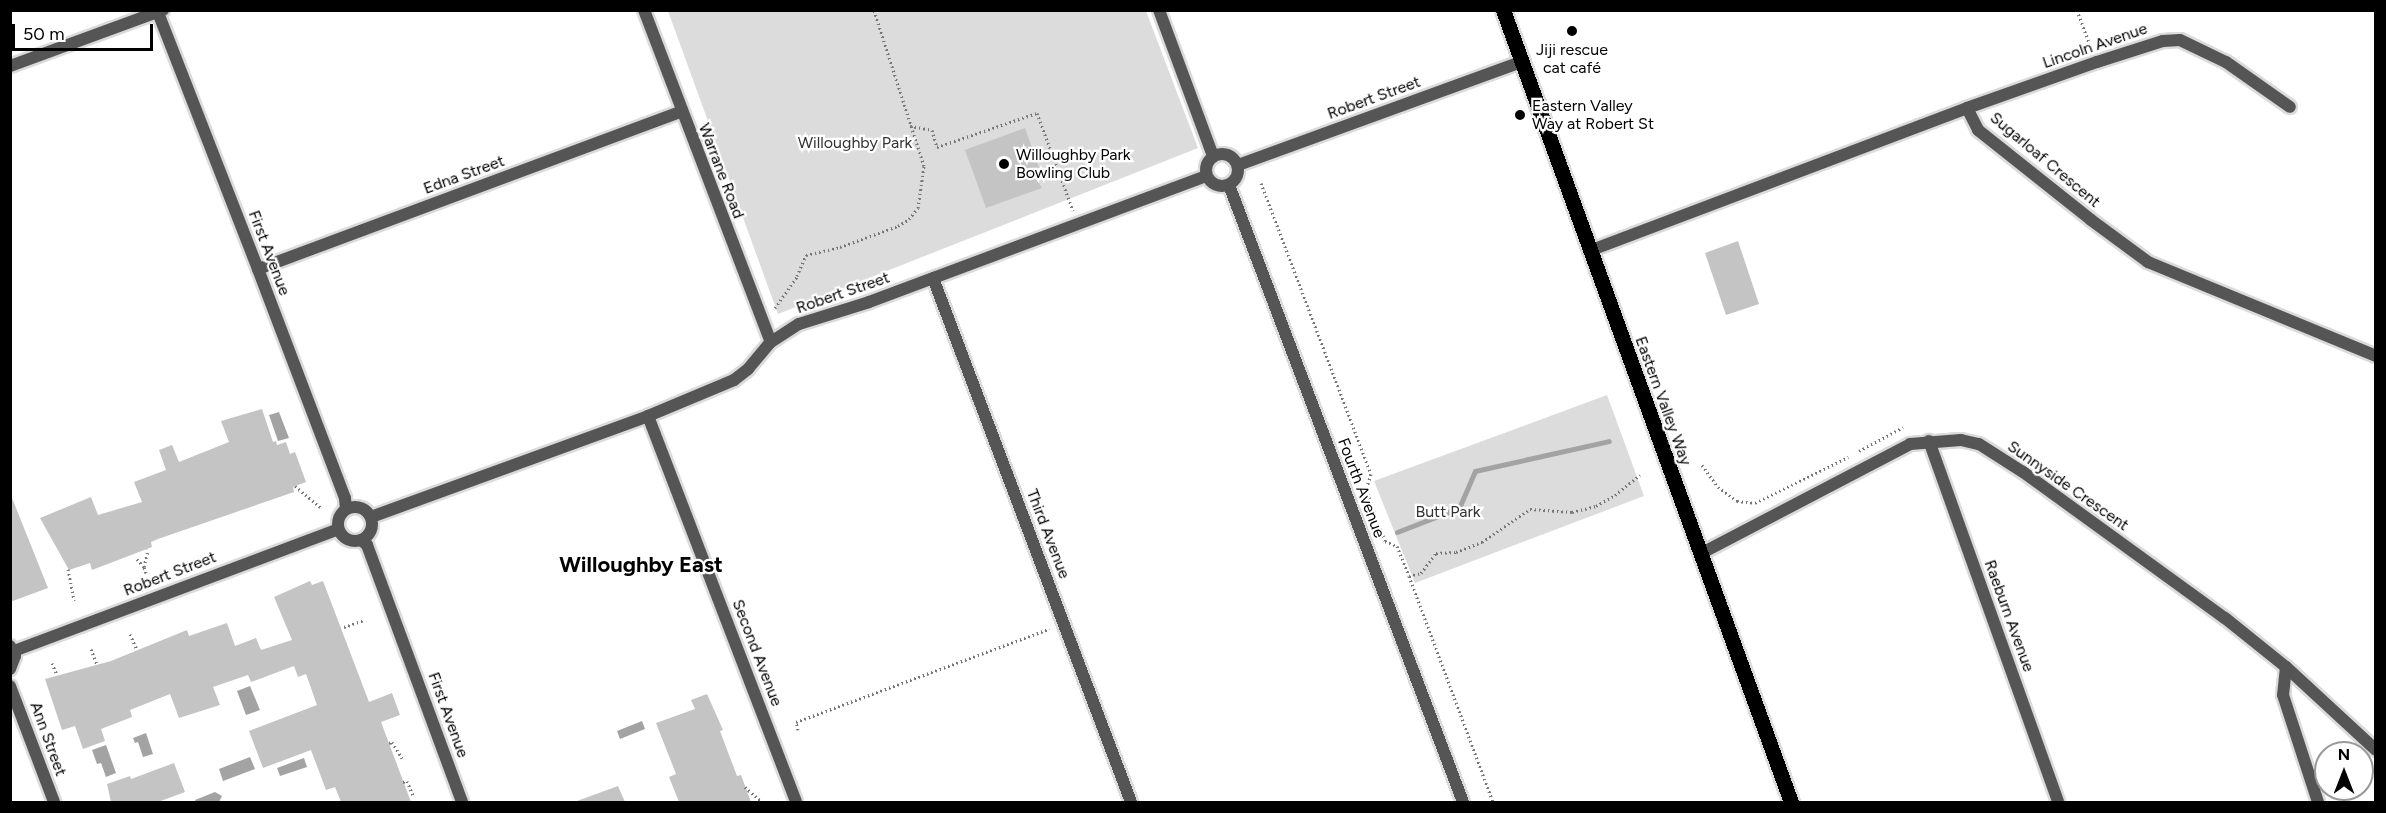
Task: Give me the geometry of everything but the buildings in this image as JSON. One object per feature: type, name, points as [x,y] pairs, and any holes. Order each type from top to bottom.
[{"type":"main road","name":"Eastern Valley Way","points":[[1503,10],[1791,802]]},
{"type":"street","name":"Warrane Road","points":[[644,10],[681,112],[771,342]]},
{"type":"street","points":[[1159,10],[1213,156]]},
{"type":"street","points":[[10,66],[159,11]]},
{"type":"street","name":"First Avenue","points":[[159,11],[345,498],[346,509]]},
{"type":"street","name":"Lincoln Avenue","points":[[1967,108],[2097,62],[2163,41],[2180,40],[2226,62],[2290,107]]},
{"type":"street","name":"Robert Street","points":[[1238,165],[1521,62]]},
{"type":"street","name":"Sugarloaf Crescent","points":[[1589,251],[1967,108],[1978,130],[2148,262],[2376,356]]},
{"type":"street","name":"Edna Street","points":[[258,269],[681,112]]},
{"type":"street","points":[[1224,153],[1238,165],[1238,174],[1229,185],[1213,184],[1206,176],[1207,163],[1213,156],[1224,153]]},
{"type":"street","name":"Robert Street","points":[[371,517],[648,416],[734,380],[748,369],[771,342],[799,324],[933,278],[1206,176]]},
{"type":"street","name":"Fourth Avenue","points":[[1229,185],[1462,802]]},
{"type":"street","name":"Third Avenue","points":[[933,278],[1065,622],[1131,802]]},
{"type":"street","name":"Second Avenue","points":[[648,416],[796,802]]},
{"type":"street","name":"Sunnyside Crescent","points":[[1700,554],[1893,450],[1915,442],[1929,441],[1961,440],[1979,444],[2225,618],[2286,667],[2376,750]]},
{"type":"street","name":"Raeburn Avenue","points":[[1929,441],[2058,802]]},
{"type":"street","points":[[357,507],[368,512],[371,517],[372,528],[361,540],[350,540],[339,529],[339,518],[346,509],[357,507]]},
{"type":"street","name":"Robert Street","points":[[12,649],[339,529]]},
{"type":"street","name":"First Avenue","points":[[361,540],[367,545],[462,802]]},
{"type":"street","points":[[10,669],[15,661],[12,649]]},
{"type":"street","points":[[2286,667],[2283,695],[2319,802]]},
{"type":"street","name":"Ann Street","points":[[10,686],[54,802]]},
{"type":"path","points":[[773,310],[797,276],[806,255],[840,247],[898,226],[909,219],[918,208],[924,166],[874,10]]},
{"type":"path","points":[[2077,10],[2097,62]]},
{"type":"path","points":[[910,126],[932,130],[937,147],[1036,112],[1078,224]]},
{"type":"path","points":[[1262,183],[1371,474],[1366,489],[1381,531],[1385,541],[1397,546],[1493,802]]},
{"type":"path","points":[[1858,452],[1903,427]]},
{"type":"path","points":[[1701,465],[1718,487],[1737,501],[1755,503],[1849,457]]},
{"type":"path","points":[[1409,576],[1421,573],[1436,553],[1456,552],[1482,542],[1530,509],[1572,512],[1596,506],[1615,495],[1640,475]]},
{"type":"path","points":[[295,486],[320,507]]},
{"type":"path","points":[[144,567],[148,549]]},
{"type":"path","points":[[137,559],[146,573]]},
{"type":"path","points":[[68,569],[74,600]]},
{"type":"path","points":[[344,627],[364,620]]},
{"type":"path","points":[[798,730],[796,722],[1065,622]]},
{"type":"path","points":[[130,634],[137,650]]},
{"type":"path","points":[[91,649],[97,665]]},
{"type":"path","points":[[52,663],[57,675]]},
{"type":"path","points":[[389,743],[392,742],[402,758]]},
{"type":"path","points":[[404,782],[407,781],[413,795]]},
{"type":"path","points":[[745,786],[759,802]]},
{"type":"green space","name":"Willoughby Park","points":[[668,11],[1146,11],[1198,148],[778,314]]},
{"type":"green space","name":"Butt Park","points":[[1607,395],[1644,496],[1415,583],[1374,481]]},
{"type":"shaded area","points":[[279,412],[289,438],[278,441],[269,415]]},
{"type":"shaded area","points":[[250,686],[260,710],[246,715],[237,691]]},
{"type":"shaded area","points":[[642,721],[645,729],[620,739],[617,731]]},
{"type":"shaded area","points":[[146,733],[153,754],[143,757],[138,742],[135,743],[133,738]]},
{"type":"shaded area","points":[[106,745],[116,773],[106,777],[101,763],[97,764],[92,750]]},
{"type":"shaded area","points":[[250,757],[255,769],[223,781],[219,769]]},
{"type":"shaded area","points":[[304,758],[307,767],[280,776],[277,768]]},
{"type":"shaded area","points":[[215,792],[222,796],[219,802],[196,802],[195,800]]},
{"type":"waterway","points":[[1397,532],[1459,508],[1475,471],[1609,441]]},
{"type":"place","name":"Jiji rescue cat café","points":[[1572,31]]},
{"type":"place","name":"Eastern Valley Way at Robert St","points":[[1520,115]]},
{"type":"place","name":"Willoughby Park Bowling Club","points":[[1004,164]]},
{"type":"district","name":"Willoughby East","points":[[641,565]]}]
